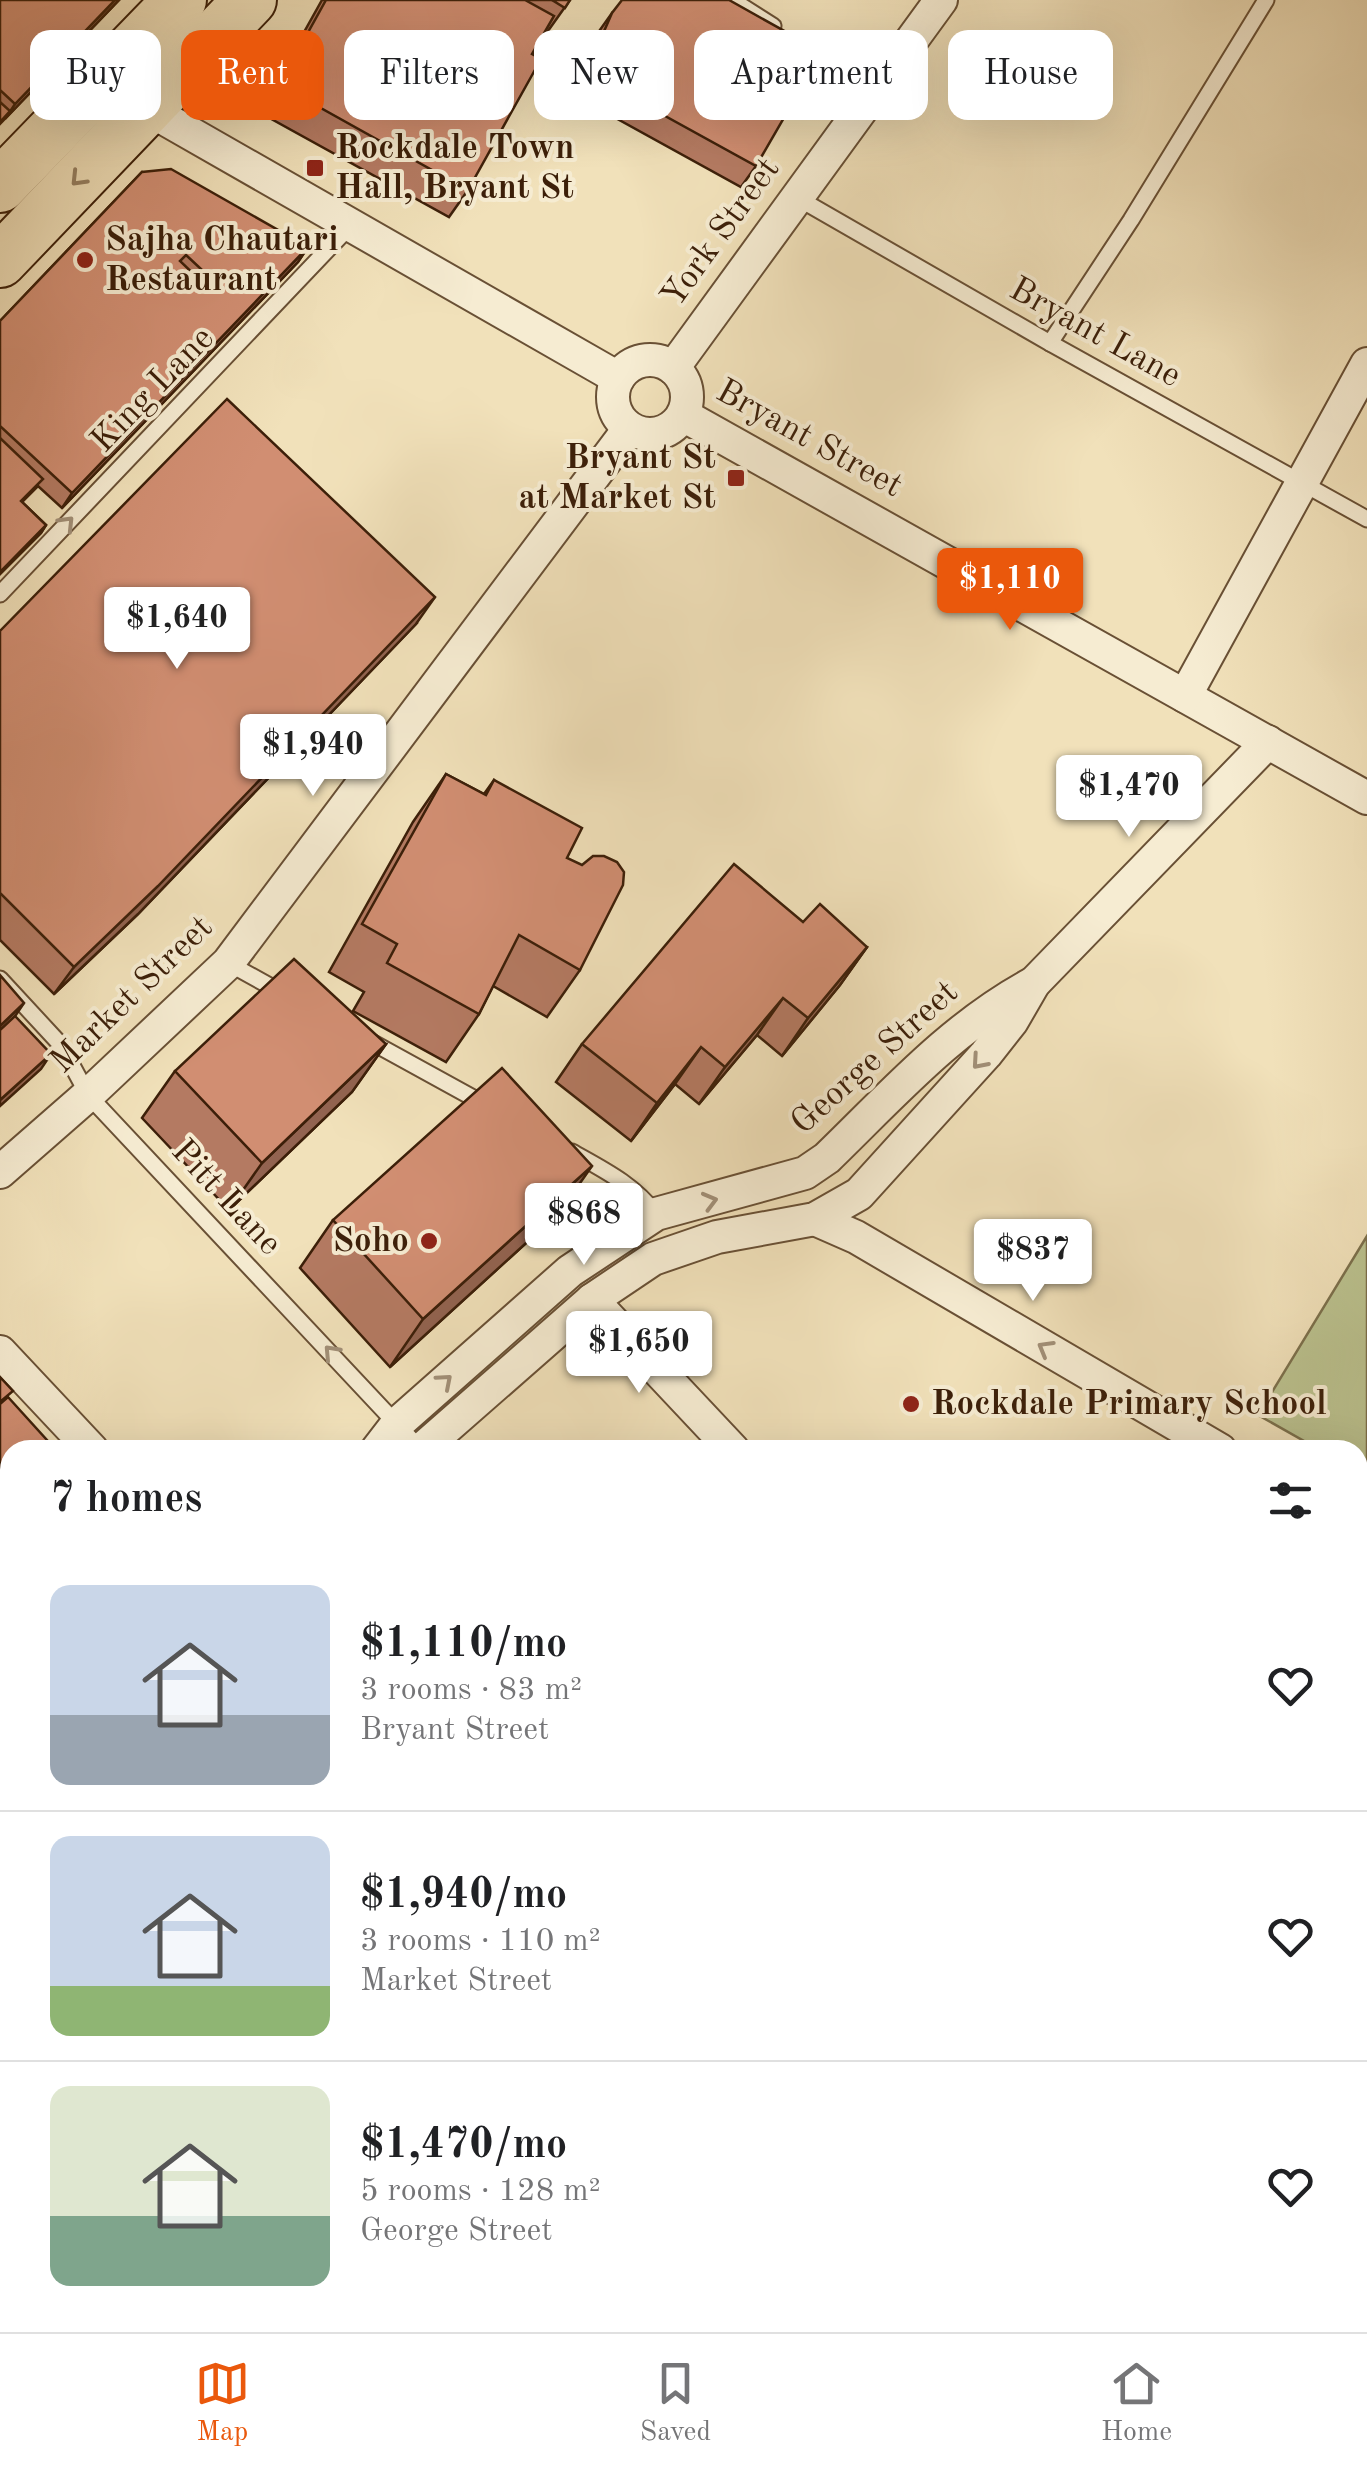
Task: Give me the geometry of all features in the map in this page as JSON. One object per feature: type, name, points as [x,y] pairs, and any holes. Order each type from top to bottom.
[{"type":"highway","points":[[161,33],[180,0]]},
{"type":"highway","points":[[161,66],[250,0]]},
{"type":"highway","points":[[0,186],[88,120]]},
{"type":"highway","points":[[0,261],[105,120]]},
{"type":"street","name":"York Street","points":[[919,30],[941,0]]},
{"type":"street","points":[[161,112],[350,226],[618,378]]},
{"type":"street","name":"York Street","points":[[673,368],[852,120]]},
{"type":"street","points":[[637,362],[662,362],[673,368],[686,390],[683,414],[666,432],[640,434],[629,429],[614,411],[613,388],[618,378],[637,362]]},
{"type":"street","points":[[1185,696],[1367,364]]},
{"type":"street","name":"Bryant Street","points":[[683,414],[1367,798]]},
{"type":"street","name":"Market Street","points":[[0,1172],[228,963],[629,429]]},
{"type":"street","name":"George Street","points":[[432,1440],[592,1300],[653,1260],[717,1237],[815,1219],[858,1194],[986,1054],[1012,1021],[1034,983],[1268,742]]},
{"type":"street","name":"George Street","points":[[385,1440],[397,1424],[570,1271],[656,1214],[805,1173],[826,1158],[958,1031],[1034,983]]},
{"type":"street","points":[[815,1219],[856,1236],[1203,1440]]},
{"type":"street","points":[[592,1300],[724,1440]]},
{"type":"street","points":[[0,1352],[83,1440]]},
{"type":"lane","points":[[732,0],[779,30]]},
{"type":"lane","points":[[1050,343],[1266,0]]},
{"type":"lane","name":"Bryant Lane","points":[[795,196],[1367,519]]},
{"type":"lane","name":"King Lane","points":[[0,594],[350,226]]},
{"type":"lane","points":[[228,963],[292,999]]},
{"type":"lane","name":"Pitt Lane","points":[[0,978],[61,1045],[88,1095],[412,1440]]},
{"type":"lane","points":[[344,1027],[500,1112]]},
{"type":"lane","points":[[552,1141],[625,1182],[656,1214]]},
{"type":"green space","points":[[1367,1236],[1367,1440],[1302,1440],[1258,1415]]},
{"type":"building","points":[[0,0],[115,0],[86,30],[30,30],[30,88],[15,104],[0,90]]},
{"type":"building","points":[[326,0],[525,0],[554,16],[546,30],[534,30],[534,72],[514,107],[514,30],[344,30],[344,120],[507,120],[468,190],[324,110],[324,30],[309,30]]},
{"type":"building","points":[[552,0],[570,0],[565,8]]},
{"type":"building","points":[[622,0],[729,0],[783,30],[694,30],[694,120],[783,120],[756,166],[672,120],[674,30],[605,30]]},
{"type":"building","points":[[0,102],[10,111],[0,122]]},
{"type":"building","points":[[171,169],[308,247],[72,493],[0,426],[0,321],[142,172]],"holes":[[[186,255],[216,283],[210,290],[180,261]]]},
{"type":"building","points":[[227,399],[435,597],[158,886],[74,967],[0,893],[0,631]]},
{"type":"building","points":[[0,438],[43,479],[21,501],[46,525],[0,572]]},
{"type":"building","points":[[446,774],[486,795],[494,780],[582,828],[567,858],[582,865],[593,856],[604,856],[617,862],[624,872],[623,885],[580,970],[519,935],[479,1014],[387,963],[397,944],[362,924]]},
{"type":"building","points":[[734,864],[803,922],[820,904],[867,947],[808,1018],[783,998],[725,1067],[701,1047],[657,1103],[582,1044]]},
{"type":"building","points":[[294,959],[386,1044],[262,1163],[175,1071]]},
{"type":"building","points":[[0,975],[24,1003],[0,1026]]},
{"type":"building","points":[[15,1016],[51,1054],[0,1100],[0,1030]]},
{"type":"building","name":"Soho","points":[[502,1068],[592,1166],[423,1319],[333,1220]]},
{"type":"building","points":[[0,1377],[13,1391],[0,1402]]},
{"type":"building","points":[[8,1397],[47,1440],[0,1440],[0,1404]]},
{"type":"place","name":"Rockdale Town Hall, Bryant St","points":[[315,168]]},
{"type":"place","name":"Sajha Chautari Restaurant","points":[[85,260]]},
{"type":"place","name":"Bryant St at Market St","points":[[736,478]]},
{"type":"place","name":"Soho","points":[[429,1241]]},
{"type":"place","name":"Rockdale Primary School","points":[[911,1404]]}]
